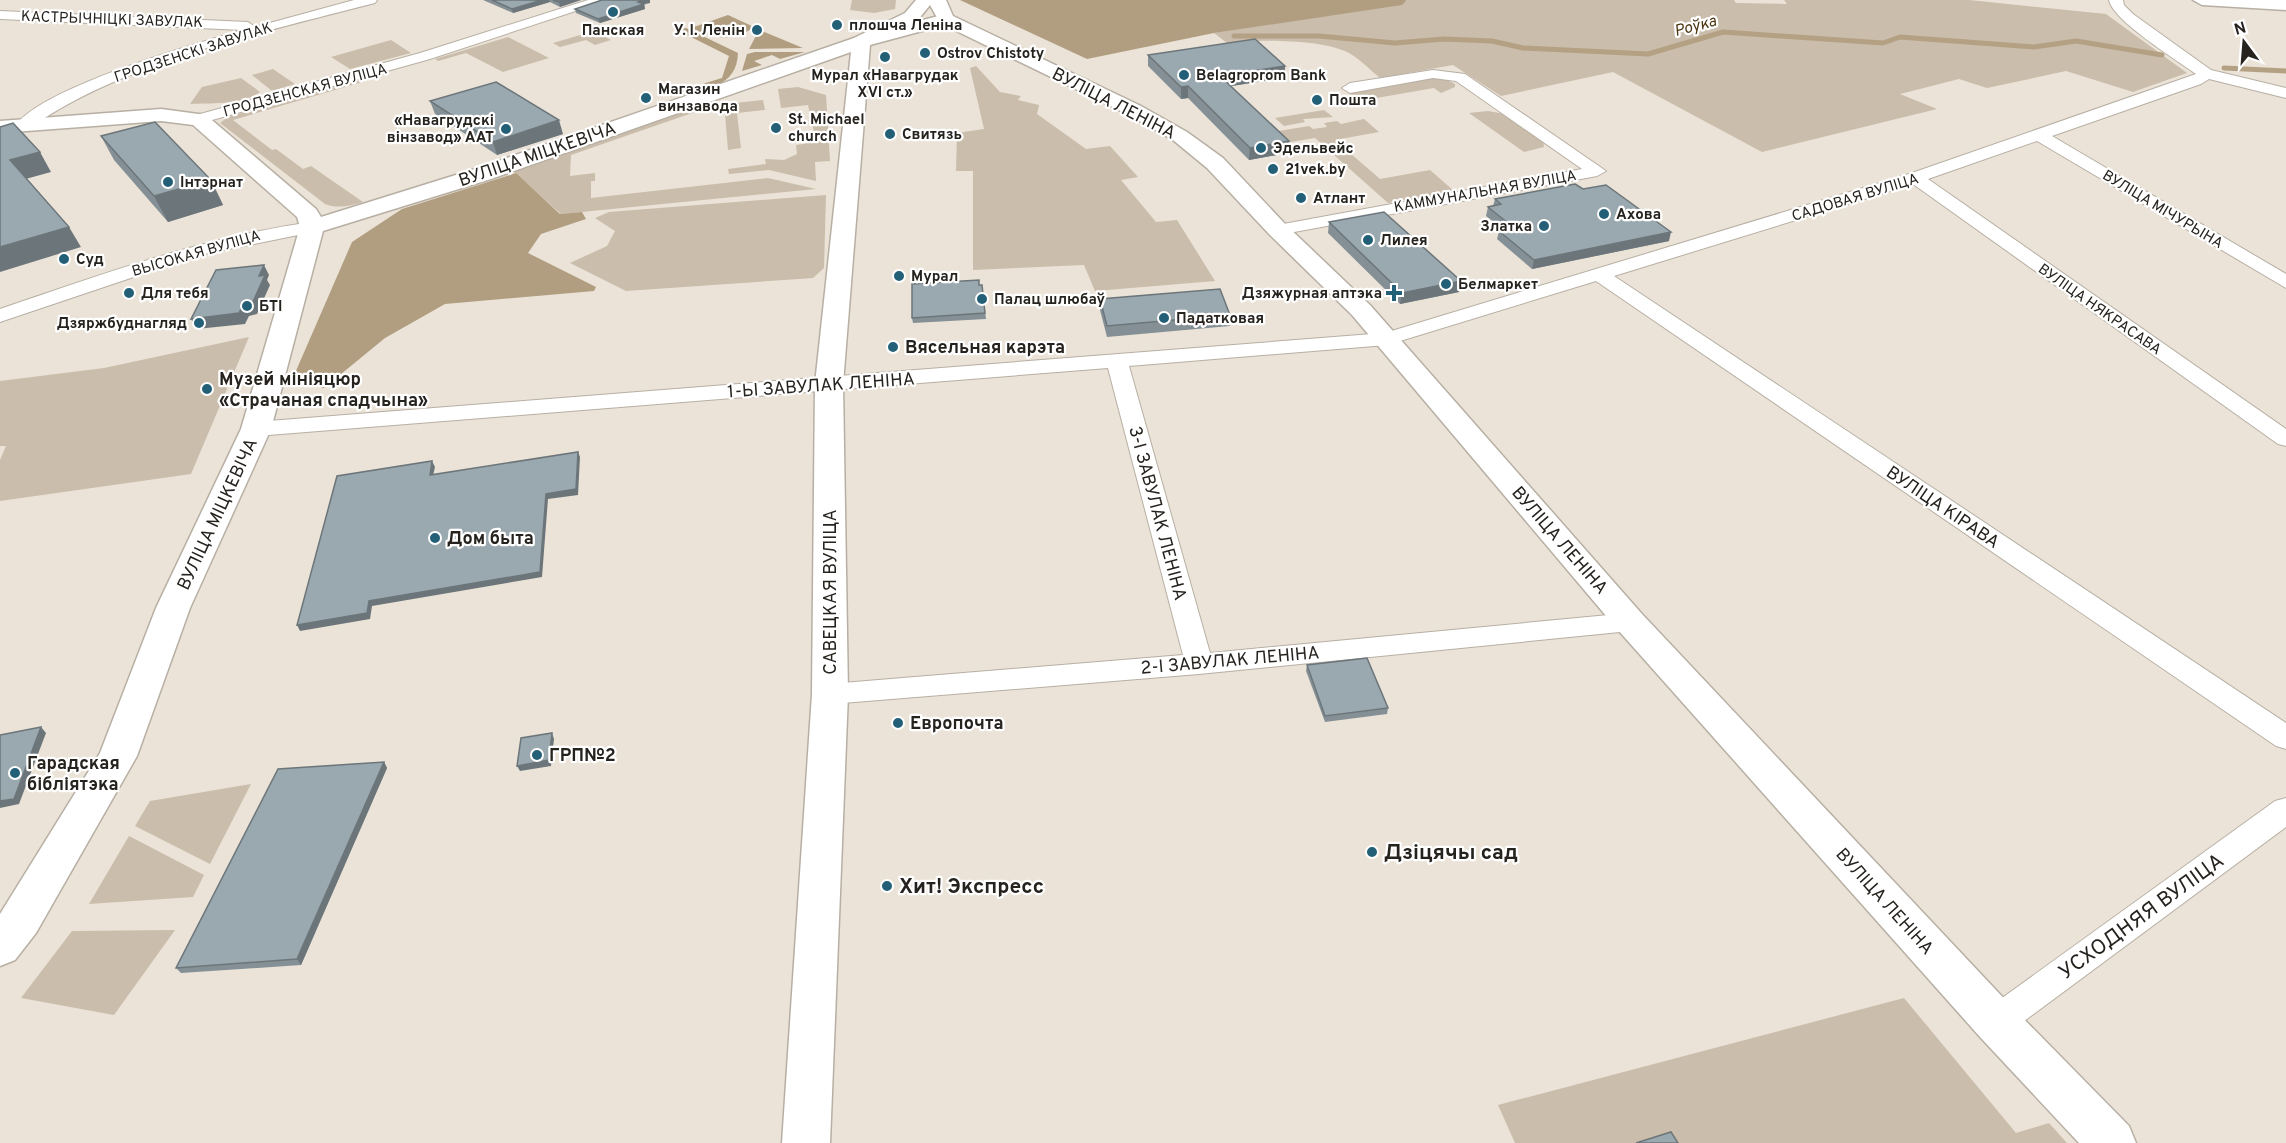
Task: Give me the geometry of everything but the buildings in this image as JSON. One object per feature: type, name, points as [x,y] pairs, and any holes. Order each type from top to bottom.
[{"type":"street","name":"ГРОДЗЕНСКІ ЗАВУЛАК","points":[[24,124],[49,105],[86,88],[205,45],[260,28],[370,0]]},
{"type":"street","name":"ГРОДЗЕНСКАЯ ВУЛІЦА","points":[[0,127],[161,115],[199,119],[425,56],[602,0]]},
{"type":"street","points":[[861,42],[911,17],[925,0]]},
{"type":"street","points":[[2116,0],[2117,6],[2128,17],[2206,74],[2245,81],[2286,93]]},
{"type":"street","points":[[2202,0],[2286,5]]},
{"type":"street","name":"КАСТРЫЧНІЦКІ ЗАВУЛАК","points":[[0,15],[237,24],[260,28]]},
{"type":"street","name":"ВУЛІЦА ЛЕНІНА","points":[[861,42],[944,16],[1134,110],[1180,136],[1215,163],[1278,230],[1361,310],[1630,622],[1996,1022],[2112,1143]]},
{"type":"street","name":"ВУЛІЦА МІЦКЕВІЧА","points":[[0,947],[21,920],[118,756],[173,608],[256,429],[312,227],[483,174],[861,42]]},
{"type":"street","name":"САВЕЦКАЯ ВУЛІЦА","points":[[806,1143],[830,694],[829,384],[861,42]]},
{"type":"street","name":"КАММУНАЛЬНАЯ ВУЛІЦА","points":[[1278,230],[1597,171],[1460,77],[1433,74],[1350,88]]},
{"type":"street","name":"САДОВАЯ ВУЛІЦА","points":[[1387,339],[1601,276],[1915,178],[2196,81],[2206,74]]},
{"type":"street","points":[[199,119],[308,214],[312,227]]},
{"type":"street","name":"ВУЛІЦА МІЧУРЫНА","points":[[2040,136],[2286,282]]},
{"type":"street","name":"ВУЛІЦА НЯКРАСАВА","points":[[1915,178],[2286,439]]},
{"type":"street","name":"ВЫСОКАЯ ВУЛІЦА","points":[[0,316],[193,251],[266,232],[312,227]]},
{"type":"street","name":"ВУЛІЦА КІРАВА","points":[[1601,276],[2286,738]]},
{"type":"street","name":"1-Ы ЗАВУЛАК ЛЕНІНА","points":[[256,429],[1387,339]]},
{"type":"street","name":"3-І ЗАВУЛАК ЛЕНІНА","points":[[1117,362],[1199,664]]},
{"type":"street","name":"2-І ЗАВУЛАК ЛЕНІНА","points":[[830,694],[1199,664],[1630,622]]},
{"type":"street","name":"УСХОДНЯЯ ВУЛІЦА","points":[[1996,1022],[2286,810]]},
{"type":"shaded area","points":[[852,0],[896,0],[895,9],[874,13],[850,10]]},
{"type":"shaded area","points":[[960,0],[1406,1],[1402,5],[1214,33],[1087,59]]},
{"type":"shaded area","points":[[1405,0],[1734,0],[1736,3],[1787,4],[1784,0],[1969,0],[2106,14],[2187,73],[2133,92],[2066,71],[1987,88],[1959,79],[1900,94],[1937,109],[1762,152],[1613,72],[1501,96],[1453,65],[1380,78],[1347,52],[1335,48],[1288,41],[1227,43],[1214,33]]},
{"type":"shaded area","points":[[728,15],[754,27],[730,37],[715,36],[691,28]]},
{"type":"shaded area","points":[[686,28],[738,53],[732,74],[717,85],[708,88],[676,92],[722,78],[729,56],[677,30]]},
{"type":"shaded area","points":[[594,31],[611,40],[595,45],[586,40],[560,47],[553,43]]},
{"type":"shaded area","points":[[762,31],[803,48],[749,49],[758,32]]},
{"type":"shaded area","points":[[508,37],[549,58],[503,72],[466,53],[438,61],[435,59]]},
{"type":"shaded area","points":[[391,40],[411,53],[350,69],[331,57]]},
{"type":"shaded area","points":[[805,52],[780,59],[772,55],[754,61],[762,65],[742,71],[747,54]]},
{"type":"shaded area","points":[[976,66],[1000,92],[1021,96],[1018,100],[1039,105],[1037,114],[1086,149],[1110,146],[1138,177],[1121,180],[1156,222],[1177,220],[1215,281],[1095,291],[1084,265],[973,270],[973,171],[956,171],[957,133],[984,129],[970,68]]},
{"type":"shaded area","points":[[273,69],[295,84],[272,91],[252,75]]},
{"type":"shaded area","points":[[241,78],[260,92],[236,101],[190,104],[202,87]]},
{"type":"shaded area","points":[[376,78],[233,120],[272,150],[276,149],[303,169],[311,166],[363,202],[339,207],[325,204],[220,123],[228,117],[362,79]]},
{"type":"shaded area","points":[[1423,79],[1445,79],[1455,84],[1455,87],[1441,93],[1434,88],[1359,101],[1347,92]]},
{"type":"shaded area","points":[[798,87],[826,95],[830,161],[815,162],[816,181],[769,170],[729,174],[728,169],[766,164],[765,159],[784,160],[797,154],[796,145],[816,142],[808,105],[781,108],[778,89]]},
{"type":"shaded area","points":[[716,99],[718,104],[571,155],[570,176],[595,173],[595,181],[591,181],[591,198],[768,178],[816,189],[561,214],[512,170]]},
{"type":"shaded area","points":[[763,100],[765,110],[737,113],[741,148],[728,150],[725,114],[735,103]]},
{"type":"shaded area","points":[[1324,110],[1333,117],[1303,119],[1305,122],[1284,126],[1275,118]]},
{"type":"shaded area","points":[[1488,111],[1505,114],[1543,140],[1544,147],[1524,152],[1469,113]]},
{"type":"shaded area","points":[[1364,119],[1379,132],[1335,140],[1380,179],[1430,170],[1454,191],[1388,203],[1315,138],[1278,144],[1267,133],[1309,126],[1313,129],[1327,127],[1324,123],[1337,121],[1341,124]]},
{"type":"shaded area","points":[[516,173],[560,214],[582,212],[586,219],[541,234],[528,253],[596,287],[594,291],[445,304],[385,338],[324,388],[292,380],[352,242],[402,209]]},
{"type":"shaded area","points":[[826,195],[824,268],[813,278],[626,291],[570,263],[607,246],[615,231],[595,218],[609,212]]},
{"type":"shaded area","points":[[249,337],[191,474],[0,501],[0,460],[6,446],[0,446],[0,381],[104,368]]},
{"type":"shaded area","points":[[251,784],[210,864],[135,826],[150,801]]},
{"type":"shaded area","points":[[129,836],[204,875],[193,897],[89,904]]},
{"type":"shaded area","points":[[175,930],[114,1015],[21,998],[72,931]]},
{"type":"shaded area","points":[[1904,998],[2016,1133],[2049,1123],[2067,1143],[1515,1143],[1498,1105]]},
{"type":"waterway","name":"Роўка","points":[[1234,36],[1319,36],[1395,43],[1444,39],[1492,41],[1523,48],[1648,54],[1723,32],[1883,43],[1900,37],[2034,47],[2076,41],[2162,55]]},
{"type":"waterway","name":"Роўка","points":[[2224,68],[2286,71]]},
{"type":"place","name":"Панская","points":[[613,12]]},
{"type":"place","name":"плошча Леніна","points":[[837,25]]},
{"type":"place","name":"У. І. Ленін","points":[[757,30]]},
{"type":"place","name":"Ostrov Chistoty","points":[[925,53]]},
{"type":"place","name":"Мурал «Навагрудак XVI ст.»","points":[[885,57]]},
{"type":"place","name":"Belagroprom Bank","points":[[1184,75]]},
{"type":"place","name":"Магазин винзавода","points":[[646,98]]},
{"type":"place","name":"Пошта","points":[[1317,100]]},
{"type":"place","name":"St. Michael church","points":[[776,128]]},
{"type":"place","name":"«Навагрудскі вінзавод» ААТ","points":[[506,129]]},
{"type":"place","name":"Свитязь","points":[[890,134]]},
{"type":"place","name":"Эдельвейс","points":[[1261,148]]},
{"type":"place","name":"21vek.by","points":[[1273,169]]},
{"type":"place","name":"Інтэрнат","points":[[168,182]]},
{"type":"place","name":"Атлант","points":[[1301,198]]},
{"type":"place","name":"Ахова","points":[[1604,214]]},
{"type":"place","name":"Златка","points":[[1544,226]]},
{"type":"place","name":"Лилея","points":[[1368,240]]},
{"type":"place","name":"Суд","points":[[64,259]]},
{"type":"place","name":"Мурал","points":[[899,276]]},
{"type":"place","name":"Белмаркет","points":[[1446,284]]},
{"type":"place","name":"Для тебя","points":[[129,293]]},
{"type":"place","name":"Дзяжурная аптэка","points":[[1394,293]]},
{"type":"place","name":"Палац шлюбаў","points":[[982,299]]},
{"type":"place","name":"БТІ","points":[[247,306]]},
{"type":"place","name":"Падатковая","points":[[1164,318]]},
{"type":"place","name":"Дзяржбуднагляд","points":[[199,323]]},
{"type":"place","name":"Вясельная карэта","points":[[893,347]]},
{"type":"place","name":"Музей мініяцюр «Страчаная спадчына»","points":[[207,389]]},
{"type":"place","name":"Дом быта","points":[[435,538]]},
{"type":"place","name":"Европочта","points":[[898,723]]},
{"type":"place","name":"ГРП№2","points":[[537,755]]},
{"type":"place","name":"Гарадская бібліятэка","points":[[15,773]]},
{"type":"place","name":"Дзіцячы сад","points":[[1372,852]]},
{"type":"place","name":"Хит! Экспресс","points":[[887,886]]}]
